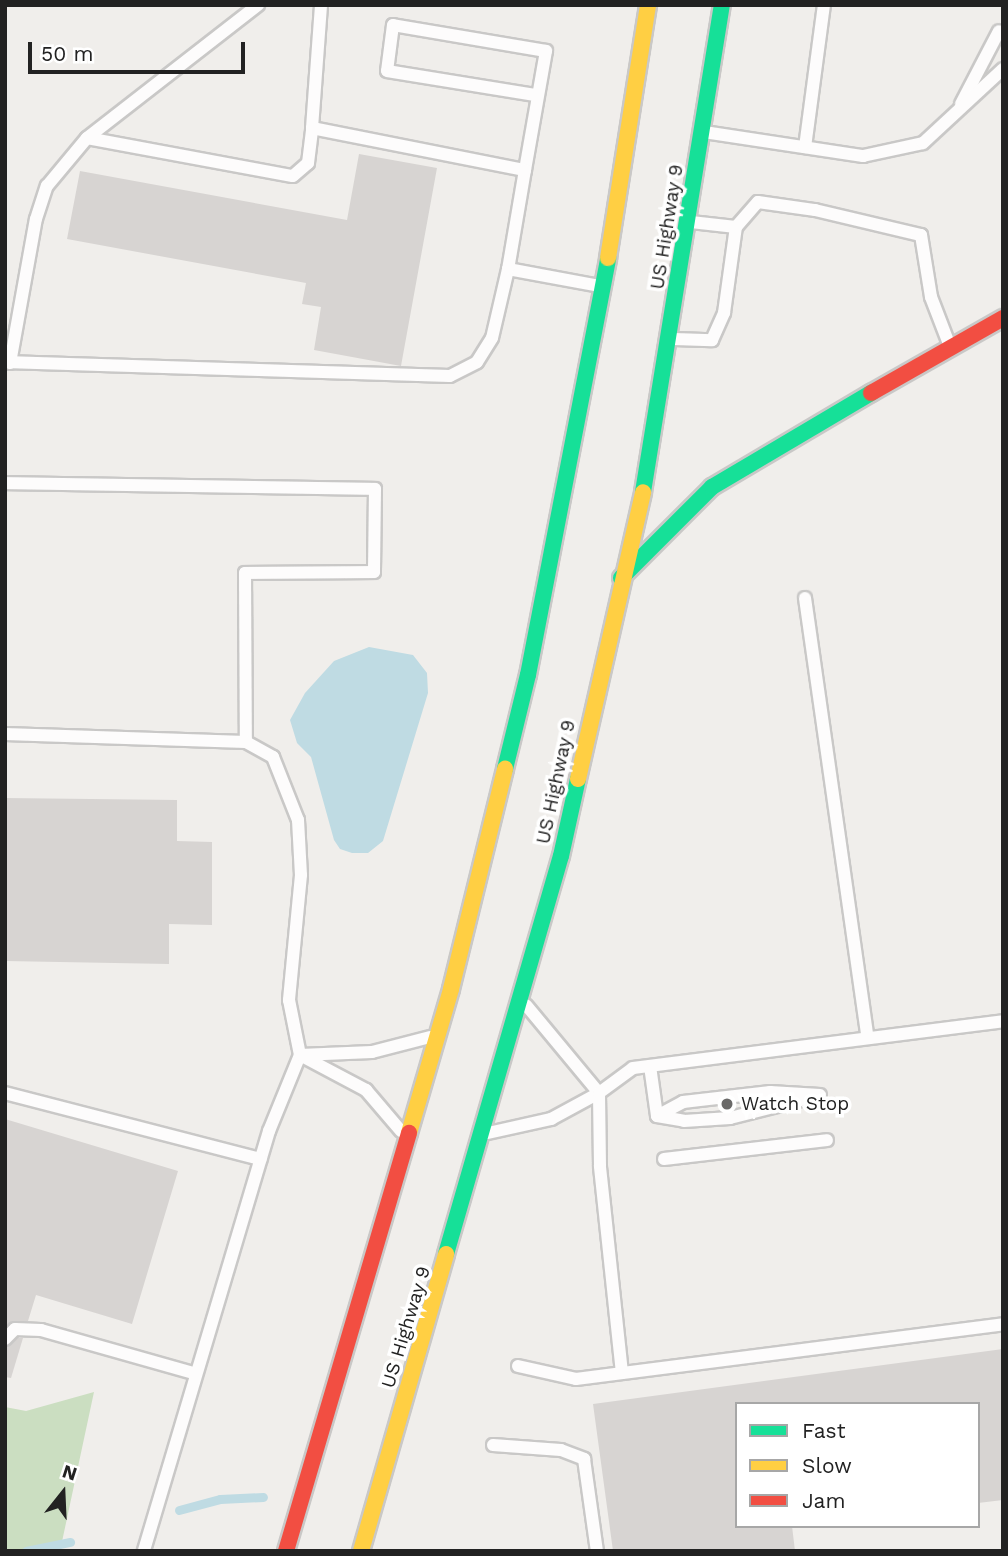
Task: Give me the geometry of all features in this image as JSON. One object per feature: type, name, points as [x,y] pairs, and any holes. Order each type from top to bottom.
[{"type":"highway","points":[[286,1551],[437,1035],[528,674],[603,286],[648,5]]},
{"type":"highway","name":"US Highway 9","points":[[361,1551],[523,1000],[561,856],[621,578],[648,468],[690,222],[722,5]]},
{"type":"highway","points":[[621,578],[712,487],[1003,318]]},
{"type":"lane","points":[[258,5],[87,138],[47,186],[36,219],[8,362],[450,376],[477,362],[492,338],[508,269],[526,170],[535,95],[546,51],[393,26],[387,71],[535,95]]},
{"type":"lane","points":[[87,138],[293,176],[308,163],[321,5]]},
{"type":"lane","points":[[805,147],[824,5]]},
{"type":"lane","points":[[958,111],[979,63],[999,31]]},
{"type":"lane","points":[[704,132],[863,156],[923,144],[1003,69]]},
{"type":"lane","points":[[312,128],[526,170]]},
{"type":"lane","points":[[670,339],[712,340],[724,313],[736,227],[758,202],[815,209],[921,235],[931,297],[950,348]]},
{"type":"lane","points":[[690,222],[736,227]]},
{"type":"lane","points":[[508,269],[603,286]]},
{"type":"lane","points":[[5,483],[375,489],[374,572],[245,573],[246,742]]},
{"type":"lane","points":[[805,598],[868,1038]]},
{"type":"lane","points":[[5,734],[246,742],[273,757],[298,820],[302,875],[289,1000],[300,1055],[261,1159],[144,1551]]},
{"type":"lane","points":[[523,1000],[599,1093],[600,1166],[622,1373]]},
{"type":"lane","points":[[484,1134],[551,1119],[599,1093],[633,1068],[1003,1021]]},
{"type":"lane","points":[[300,1055],[372,1052],[437,1035]]},
{"type":"lane","points":[[300,1055],[366,1090],[407,1138]]},
{"type":"lane","points":[[650,1066],[657,1116]]},
{"type":"lane","points":[[770,1092],[820,1095],[730,1118],[684,1121],[657,1116],[683,1102],[770,1092]]},
{"type":"lane","points":[[5,1093],[261,1159]]},
{"type":"lane","points":[[664,1160],[827,1139]]},
{"type":"lane","points":[[518,1366],[576,1379],[1003,1324]]},
{"type":"lane","points":[[5,1339],[15,1329],[41,1330],[196,1374]]},
{"type":"lane","points":[[493,1445],[561,1450],[584,1459],[597,1551]]},
{"type":"green space","points":[[94,1392],[60,1551],[5,1551],[5,1407],[26,1411]]},
{"type":"water","points":[[369,647],[413,655],[427,673],[428,693],[383,841],[368,853],[352,853],[340,849],[334,840],[311,757],[297,743],[290,720],[305,693],[334,661]]},
{"type":"building","points":[[359,154],[437,168],[401,366],[314,350],[321,307],[302,304],[306,283],[67,239],[80,171],[347,220]]},
{"type":"building","points":[[5,798],[177,800],[177,841],[212,842],[212,925],[169,924],[169,964],[5,961]]},
{"type":"building","points":[[5,1119],[178,1171],[132,1324],[36,1295],[28,1321],[12,1321],[5,1326]]},
{"type":"building","points":[[18,1338],[23,1338],[11,1378],[5,1377],[5,1348]]},
{"type":"building","points":[[1003,1349],[1003,1500],[980,1503],[980,1402],[735,1402],[735,1528],[792,1528],[795,1551],[613,1551],[593,1404]]},
{"type":"waterway","points":[[179,1510],[220,1499],[263,1497]]},
{"type":"waterway","points":[[26,1551],[70,1542]]},
{"type":"traffic: fast","points":[[643,492],[722,5]]},
{"type":"traffic: fast","points":[[505,769],[528,675],[608,258]]},
{"type":"traffic: fast","points":[[621,578],[712,487],[871,393]]},
{"type":"traffic: fast","points":[[446,1254],[561,856],[578,779]]},
{"type":"traffic: slow","points":[[608,258],[648,5]]},
{"type":"traffic: slow","points":[[578,779],[643,492]]},
{"type":"traffic: slow","points":[[409,1133],[451,989],[505,769]]},
{"type":"traffic: slow","points":[[361,1551],[446,1254]]},
{"type":"traffic: jam","points":[[871,393],[1003,318]]},
{"type":"traffic: jam","points":[[286,1551],[409,1133]]},
{"type":"place","name":"Watch Stop","points":[[727,1104]]}]
